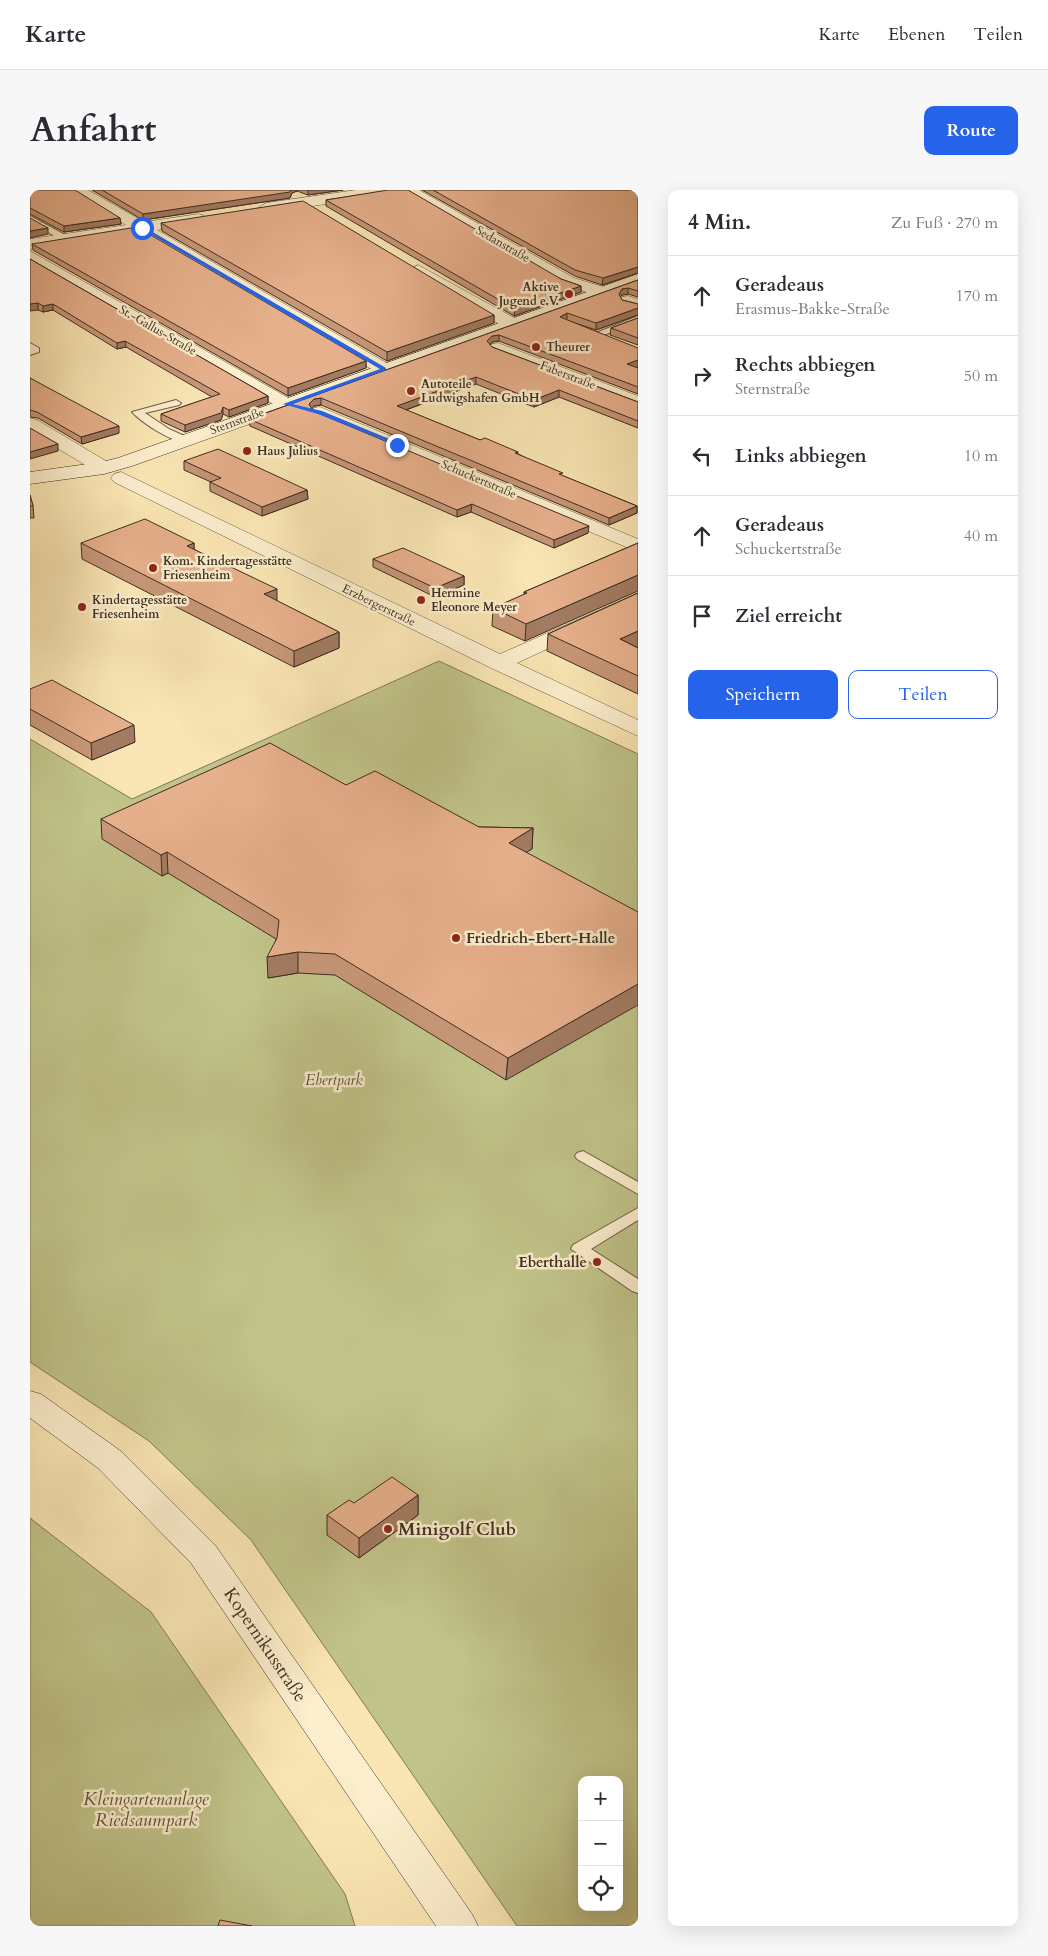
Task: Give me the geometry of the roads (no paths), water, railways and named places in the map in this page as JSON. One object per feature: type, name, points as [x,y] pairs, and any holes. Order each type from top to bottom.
[{"type":"street","points":[[77,190],[384,369]]},
{"type":"street","points":[[284,190],[328,216]]},
{"type":"street","points":[[247,211],[386,190]]},
{"type":"street","name":"Sedanstraße","points":[[408,190],[605,300]]},
{"type":"street","points":[[30,244],[219,216]]},
{"type":"street","name":"St.-Gallus-Straße","points":[[30,256],[286,404],[320,412]]},
{"type":"street","points":[[407,264],[512,324]]},
{"type":"street","name":"Sternstraße","points":[[605,300],[638,279]]},
{"type":"street","name":"Sternstraße","points":[[30,478],[104,468],[512,324],[605,300],[635,301]]},
{"type":"street","name":"Faberstraße","points":[[471,338],[638,402]]},
{"type":"street","points":[[479,355],[523,339]]},
{"type":"street","points":[[302,419],[348,402]]},
{"type":"street","name":"Schuckertstraße","points":[[320,412],[638,546]]},
{"type":"street","name":"Erzbergerstraße","points":[[30,424],[121,478],[638,730]]},
{"type":"street","points":[[30,489],[121,478],[158,469]]},
{"type":"street","points":[[499,663],[638,599]]},
{"type":"street","name":"Kopernikusstraße","points":[[30,1402],[110,1460],[203,1554],[458,1926]]},
{"type":"lane","points":[[30,219],[66,239]]},
{"type":"lane","points":[[613,341],[592,333],[638,319]]},
{"type":"lane","points":[[30,346],[36,350],[30,352]]},
{"type":"lane","points":[[176,403],[138,412],[166,431],[185,440]]},
{"type":"lane","points":[[583,1156],[638,1189]]},
{"type":"lane","points":[[638,1213],[579,1249],[638,1287]]},
{"type":"place","name":"Aktive Jugend e.V.","points":[[569,294]]},
{"type":"place","name":"Theurer","points":[[536,347]]},
{"type":"place","name":"Autoteile Ludwigshafen GmbH","points":[[411,391]]},
{"type":"place","name":"Haus Julius","points":[[247,451]]},
{"type":"place","name":"Kom. Kindertagesstätte Friesenheim","points":[[153,568]]},
{"type":"place","name":"Hermine Eleonore Meyer","points":[[421,600]]},
{"type":"place","name":"Kindertagesstätte Friesenheim","points":[[82,607]]},
{"type":"place","name":"Friedrich-Ebert-Halle","points":[[456,938]]},
{"type":"place","name":"Eberthalle","points":[[597,1262]]},
{"type":"place","name":"Minigolf Club","points":[[388,1529]]},
{"type":"park label","name":"Ebertpark","points":[[334,1080]]},
{"type":"park label","name":"Kleingartenanlage Riedsaumpark","points":[[146,1809]]}]
